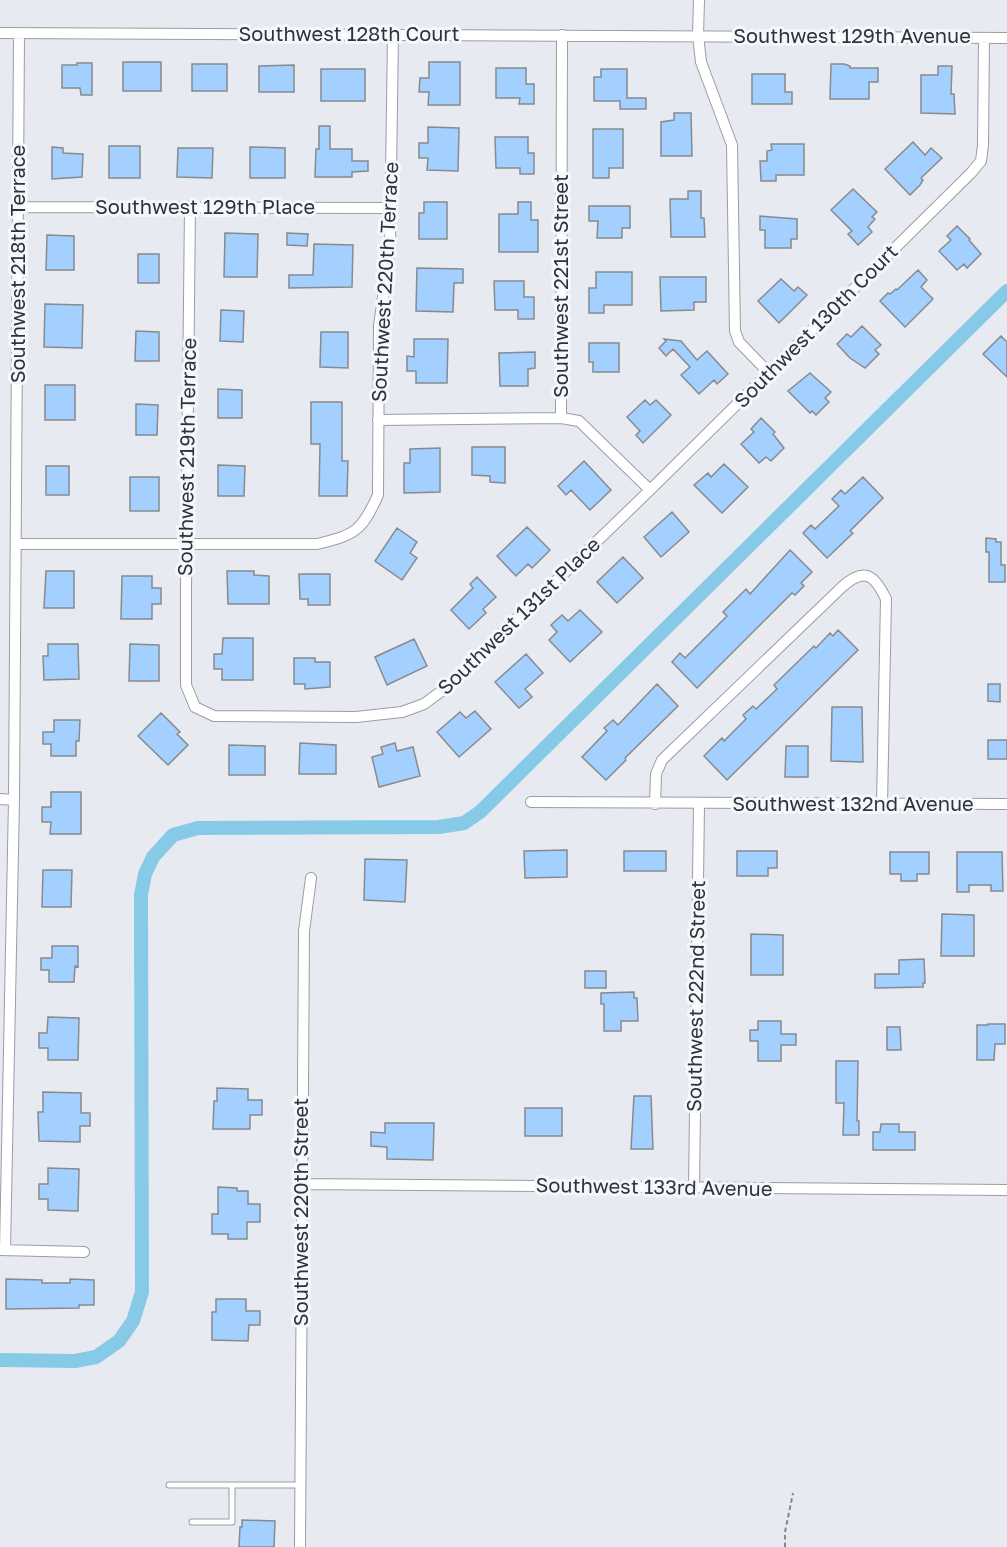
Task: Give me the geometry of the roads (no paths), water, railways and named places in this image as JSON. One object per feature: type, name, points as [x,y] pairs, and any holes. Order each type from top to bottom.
[{"type":"street","points":[[699,0],[698,35],[701,62],[732,145],[735,331],[740,342],[769,373]]},
{"type":"street","name":"Southwest 128th Court","points":[[0,33],[698,35]]},
{"type":"street","name":"Southwest 218th Terrace","points":[[3,1250],[14,800],[19,34]]},
{"type":"street","name":"Southwest 220th Terrace","points":[[187,544],[317,544],[356,531],[368,518],[378,495],[379,326],[390,247],[393,34]]},
{"type":"street","name":"Southwest 221st Street","points":[[562,35],[561,418],[579,421],[650,490]]},
{"type":"street","name":"Southwest 129th Avenue","points":[[698,35],[1007,38]]},
{"type":"street","name":"Southwest 130th Court","points":[[650,490],[971,173],[981,160],[984,38]]},
{"type":"street","name":"Southwest 219th Terrace","points":[[190,206],[186,685],[195,707]]},
{"type":"street","name":"Southwest 129th Place","points":[[19,207],[391,208]]},
{"type":"street","points":[[378,420],[561,418]]},
{"type":"street","name":"Southwest 131st Place","points":[[195,707],[214,716],[356,717],[402,711],[424,704],[443,690],[650,490]]},
{"type":"street","points":[[15,544],[187,544]]},
{"type":"street","points":[[655,804],[656,774],[662,760],[848,582],[854,577],[868,576],[878,583],[886,599],[882,805]]},
{"type":"street","points":[[0,800],[14,800]]},
{"type":"street","name":"Southwest 132nd Avenue","points":[[531,802],[1007,804]]},
{"type":"street","name":"Southwest 222nd Street","points":[[694,1188],[699,804]]},
{"type":"street","name":"Southwest 220th Street","points":[[300,1547],[304,932],[311,878]]},
{"type":"street","name":"Southwest 133rd Avenue","points":[[301,1184],[1007,1190]]},
{"type":"street","points":[[3,1250],[84,1252]]},
{"type":"lane","points":[[169,1485],[300,1485]]},
{"type":"lane","points":[[192,1522],[232,1522],[232,1485]]},
{"type":"waterway","points":[[0,1360],[75,1361],[96,1357],[119,1341],[133,1321],[142,1292],[141,895],[145,874],[153,857],[173,835],[198,828],[439,827],[464,823],[480,812],[1007,291]]}]
